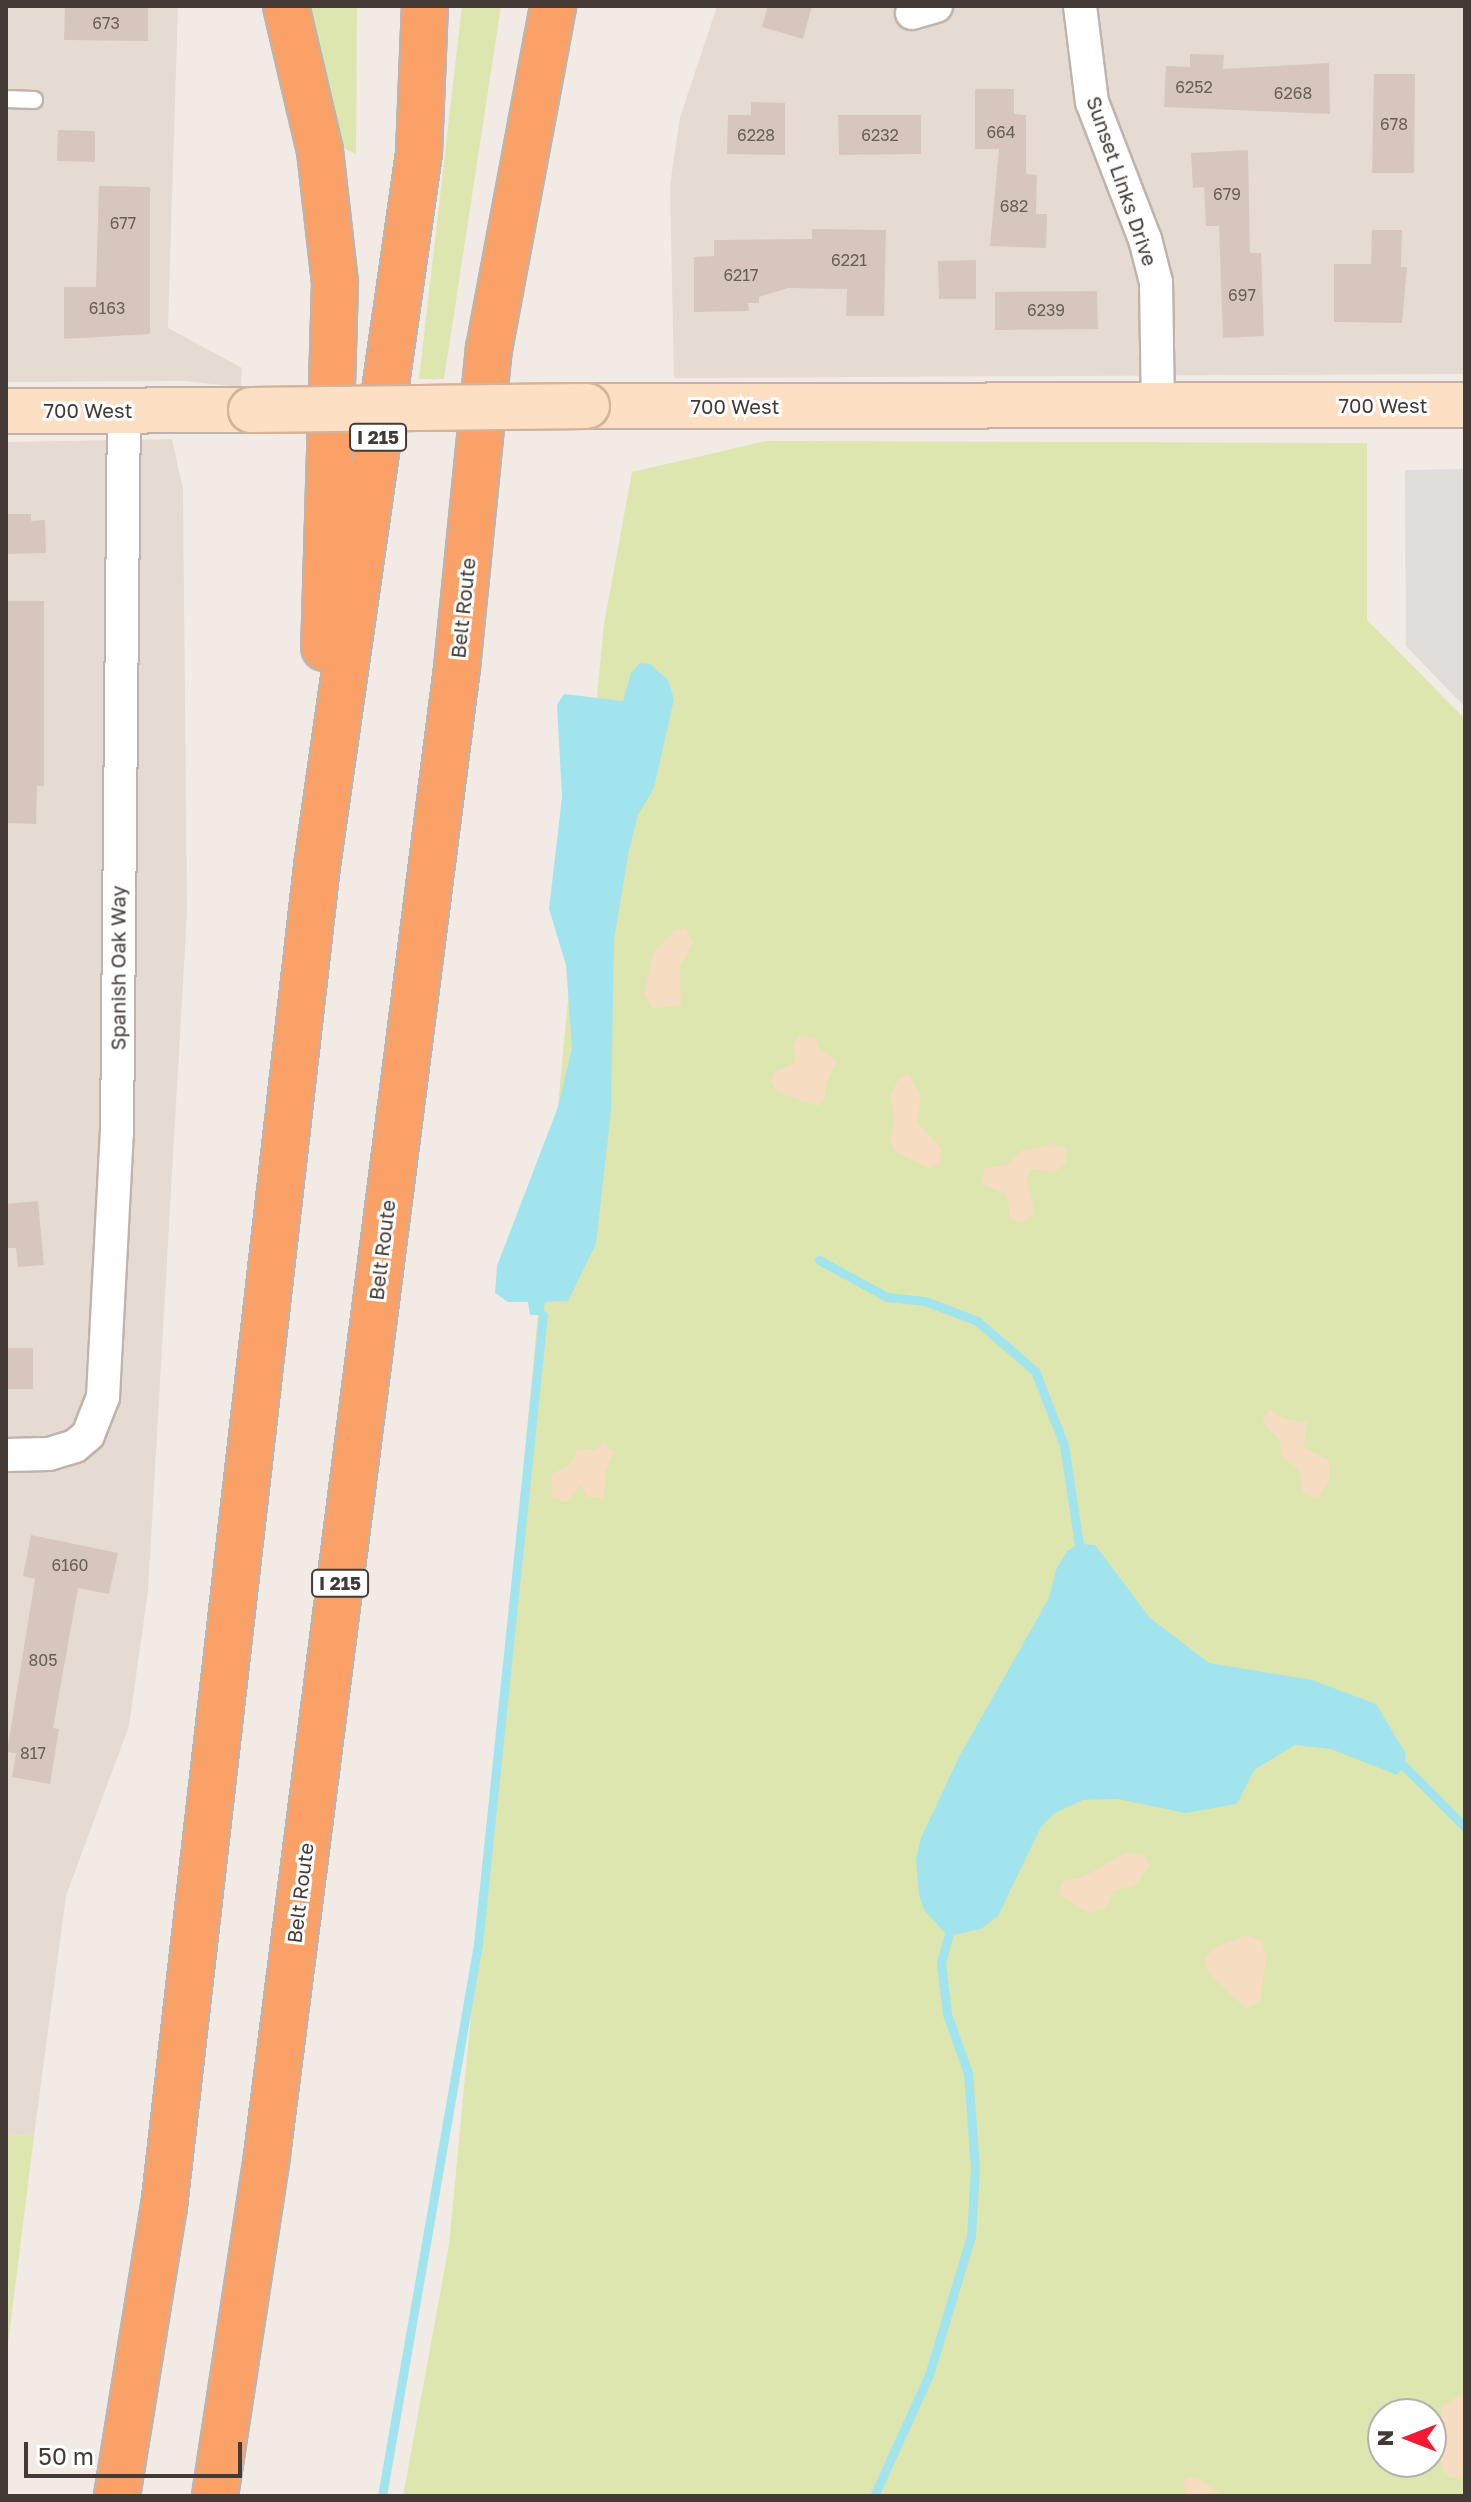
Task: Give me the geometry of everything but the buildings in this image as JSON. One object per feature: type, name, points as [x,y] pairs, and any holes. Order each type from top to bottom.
[{"type":"highway","points":[[286,6],[320,151],[335,283],[317,866]]},
{"type":"highway","name":"I 215","points":[[117,2496],[164,2207],[317,866],[419,153],[425,6]]},
{"type":"highway","name":"Belt Route","points":[[215,2496],[279,2060],[457,668],[489,349],[552,11]]},
{"type":"main road","name":"700 West","points":[[6,411],[587,406],[1465,405]]},
{"type":"street","name":"Sunset Links Drive","points":[[1080,6],[1092,102],[1145,239],[1156,282],[1158,405]]},
{"type":"street","name":"Spanish Oak Way","points":[[6,1455],[49,1454],[75,1446],[88,1435],[103,1397],[117,1133],[124,410]]},
{"type":"lane","points":[[6,99],[34,100]]},
{"type":"shaded area","points":[[6,6],[178,6],[168,328],[242,368],[241,387],[184,381],[6,382]]},
{"type":"shaded area","points":[[717,6],[1465,6],[1465,374],[674,378],[670,185],[680,117]]},
{"type":"shaded area","points":[[172,439],[183,489],[187,913],[148,1591],[129,1726],[66,1896],[34,2136],[6,2135],[6,442]]},
{"type":"shaded area","points":[[1465,469],[1465,707],[1406,646],[1405,470]]},
{"type":"green space","points":[[306,6],[357,6],[356,154],[341,147]]},
{"type":"green space","points":[[462,6],[501,6],[444,379],[419,379]]},
{"type":"green space","points":[[766,441],[1367,443],[1367,620],[1465,719],[1465,2496],[403,2496],[449,2245],[604,624],[632,472]]},
{"type":"green space","points":[[6,2135],[34,2136],[6,2360]]},
{"type":"sand","points":[[686,928],[693,943],[680,965],[681,1005],[653,1009],[644,994],[653,954],[674,931]]},
{"type":"sand","points":[[799,1034],[816,1039],[819,1049],[837,1061],[826,1083],[825,1099],[818,1106],[777,1092],[771,1081],[774,1073],[796,1062],[793,1046]]},
{"type":"sand","points":[[909,1075],[921,1096],[917,1123],[941,1148],[940,1163],[930,1169],[895,1151],[889,1141],[895,1120],[890,1096],[899,1078]]},
{"type":"sand","points":[[1052,1144],[1066,1148],[1066,1162],[1055,1172],[1030,1169],[1027,1182],[1035,1213],[1022,1223],[1011,1220],[1006,1194],[981,1183],[985,1168],[1007,1165],[1021,1151]]},
{"type":"sand","points":[[1270,1409],[1284,1419],[1307,1422],[1304,1447],[1329,1461],[1329,1480],[1318,1499],[1303,1494],[1298,1468],[1283,1459],[1279,1440],[1262,1421]]},
{"type":"sand","points":[[604,1443],[614,1452],[606,1470],[604,1499],[588,1497],[581,1485],[566,1502],[552,1498],[552,1474],[570,1465],[578,1449],[594,1450]]},
{"type":"sand","points":[[1128,1852],[1145,1855],[1149,1866],[1136,1884],[1113,1892],[1106,1908],[1089,1913],[1059,1894],[1062,1881],[1081,1878]]},
{"type":"sand","points":[[1247,1935],[1262,1941],[1266,1959],[1260,2001],[1246,2009],[1207,1971],[1205,1958],[1215,1947]]},
{"type":"sand","points":[[1465,2392],[1465,2476],[1452,2478],[1447,2474],[1447,2403]]},
{"type":"sand","points":[[1197,2478],[1224,2496],[1185,2496],[1184,2482]]},
{"type":"water","points":[[640,663],[650,664],[668,680],[674,699],[654,788],[638,815],[629,850],[614,940],[611,1111],[596,1244],[568,1301],[545,1302],[543,1315],[530,1315],[528,1302],[508,1302],[495,1293],[497,1266],[558,1107],[572,1048],[566,965],[549,909],[562,797],[557,705],[564,694],[623,701],[631,673]]},
{"type":"water","points":[[1079,1544],[1095,1545],[1150,1618],[1209,1663],[1312,1680],[1376,1704],[1406,1754],[1404,1766],[1397,1775],[1331,1749],[1295,1745],[1254,1770],[1237,1804],[1185,1813],[1118,1799],[1083,1800],[1053,1814],[1041,1827],[998,1916],[981,1929],[948,1936],[924,1910],[919,1895],[916,1859],[921,1838],[959,1757],[1049,1598],[1056,1570],[1067,1551]]},
{"type":"waterway","points":[[819,1260],[887,1297],[925,1301],[977,1321],[1035,1371],[1064,1445],[1079,1544]]},
{"type":"waterway","points":[[382,2496],[478,1944],[543,1315]]},
{"type":"waterway","points":[[1404,1766],[1465,1827]]},
{"type":"waterway","points":[[874,2496],[929,2375],[971,2236],[975,2168],[968,2073],[947,2014],[941,1963],[948,1936]]}]
